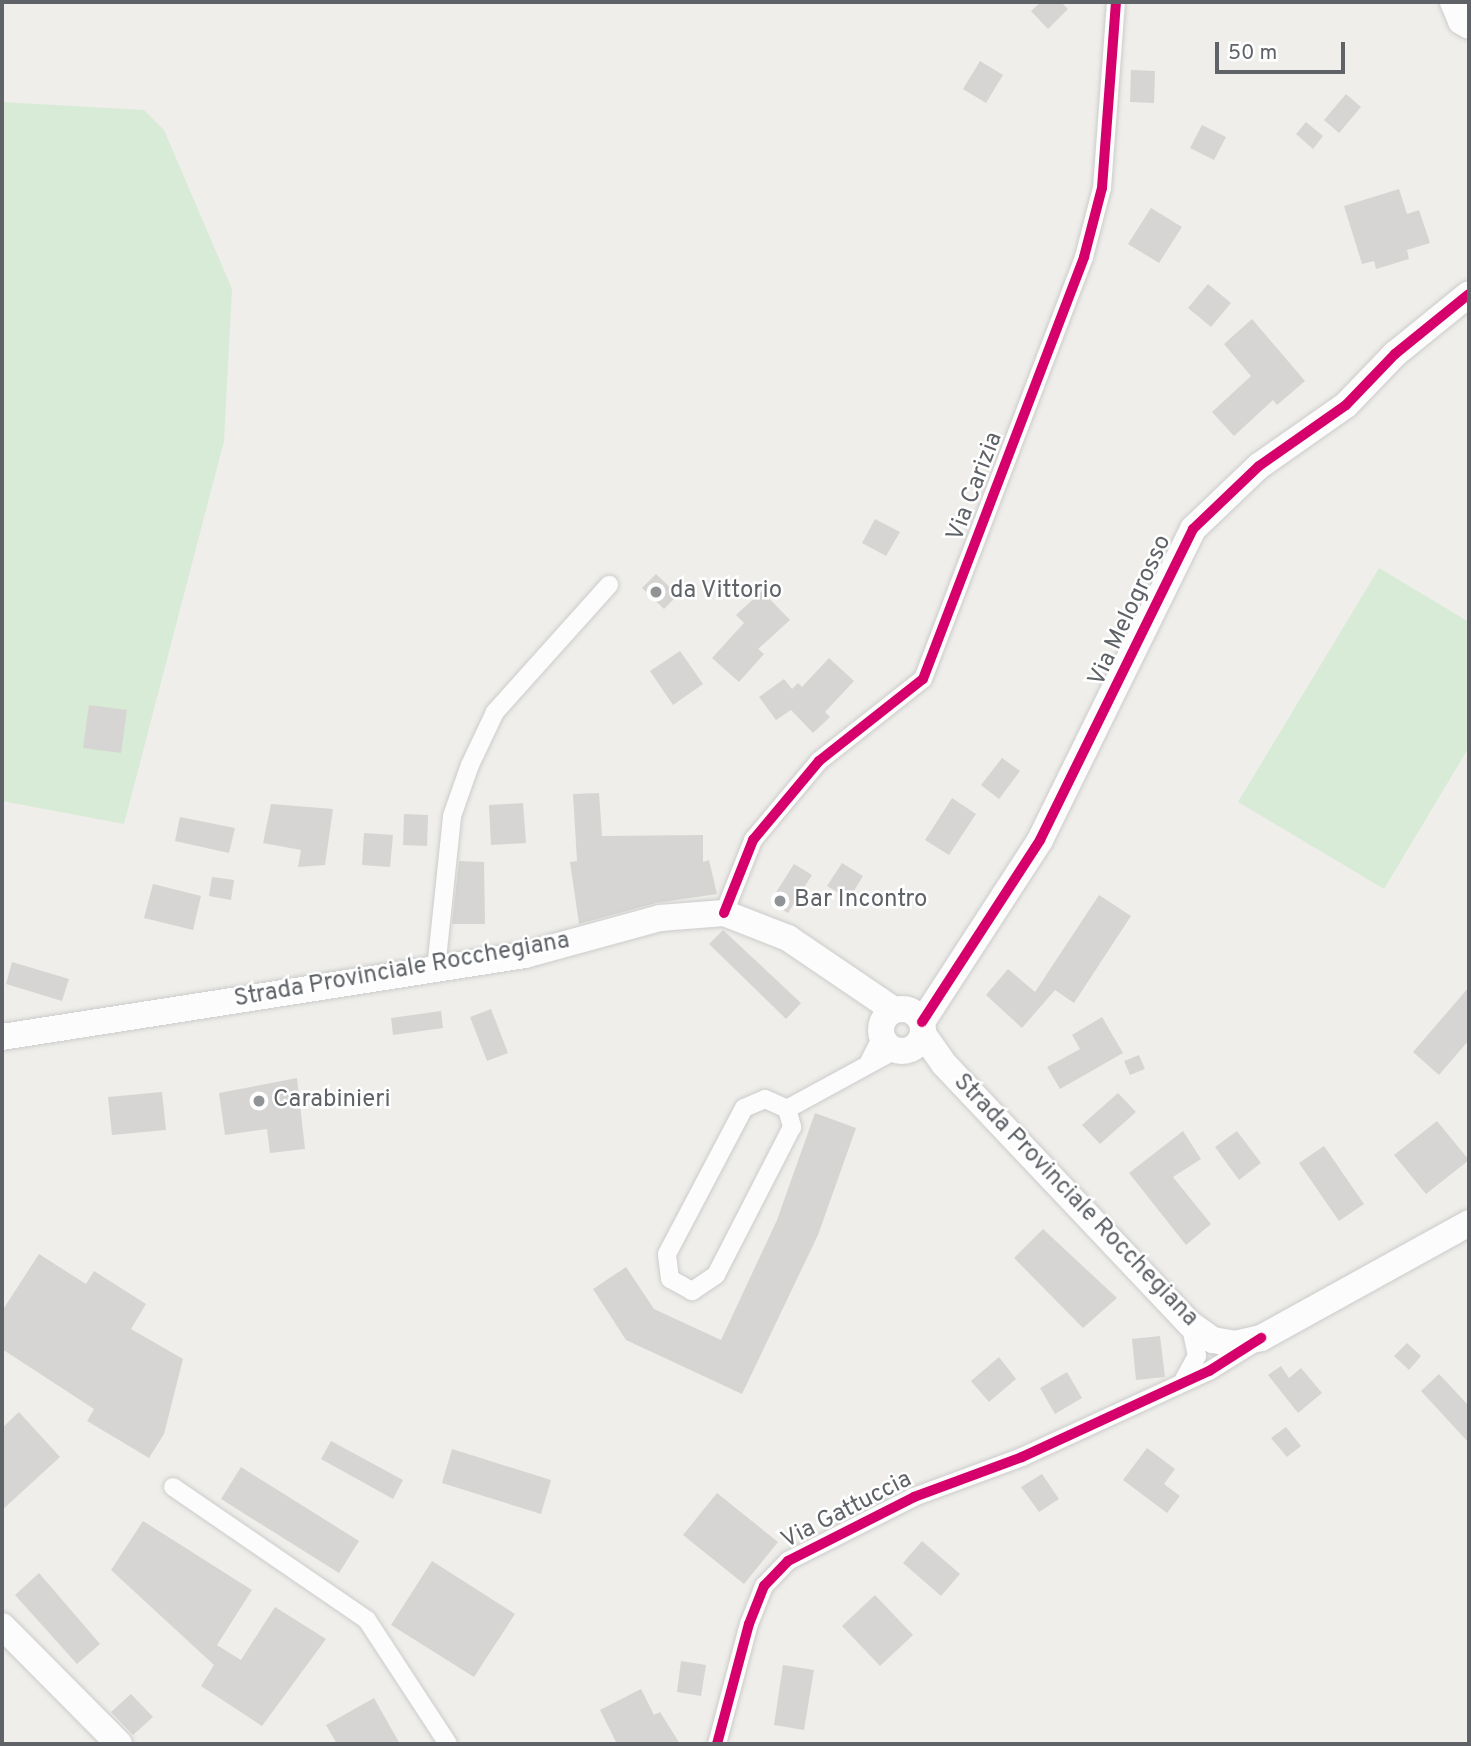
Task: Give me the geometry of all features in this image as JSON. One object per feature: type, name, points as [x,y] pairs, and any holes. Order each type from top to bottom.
[{"type":"main road","points":[[1453,2],[1469,26]]},
{"type":"main road","name":"Via Melogrosso","points":[[903,1029],[935,997],[1040,840],[1193,529],[1259,467],[1346,405],[1395,354],[1469,294]]},
{"type":"main road","name":"Strada Provinciale Rocchegiana","points":[[2,1037],[525,955],[660,918],[724,913],[789,939],[864,992],[944,1064],[1190,1324],[1218,1341],[1261,1338],[1469,1223]]},
{"type":"main road","points":[[2,1626],[119,1744]]},
{"type":"street","name":"Via Carizia","points":[[724,913],[753,840],[819,761],[923,679],[1084,257],[1102,188],[1116,2]]},
{"type":"street","points":[[436,969],[452,816],[470,765],[495,712],[609,585]]},
{"type":"street","points":[[786,1109],[869,1062],[903,1029]]},
{"type":"street","points":[[765,1099],[786,1109],[792,1127],[716,1275],[692,1291],[670,1279],[667,1254],[744,1108],[765,1099]]},
{"type":"street","points":[[1183,1381],[1197,1356],[1190,1324]]},
{"type":"street","name":"Via Gattuccia","points":[[718,1744],[749,1624],[764,1586],[788,1561],[914,1497],[1022,1457],[1209,1371],[1261,1338]]},
{"type":"street","points":[[1209,1371],[1218,1341]]},
{"type":"street","points":[[173,1487],[367,1620],[448,1744]]},
{"type":"green space","points":[[2,102],[144,110],[164,130],[232,289],[224,441],[124,824],[2,801]]},
{"type":"green space","points":[[1379,568],[1469,622],[1469,747],[1384,889],[1238,802]]},
{"type":"building","points":[[1041,2],[1061,2],[1068,9],[1048,29],[1031,11]]},
{"type":"building","points":[[980,61],[1003,75],[986,103],[963,89]]},
{"type":"building","points":[[1131,70],[1155,71],[1154,103],[1130,102]]},
{"type":"building","points":[[1346,94],[1361,107],[1339,133],[1324,120]]},
{"type":"building","points":[[1306,122],[1323,136],[1313,149],[1296,134]]},
{"type":"building","points":[[1202,125],[1226,137],[1214,160],[1190,148]]},
{"type":"building","points":[[1399,189],[1407,214],[1419,210],[1430,243],[1407,250],[1409,259],[1376,269],[1374,261],[1362,264],[1344,206]]},
{"type":"building","points":[[1151,208],[1182,227],[1159,263],[1128,244]]},
{"type":"building","points":[[1208,284],[1231,303],[1211,327],[1188,308]]},
{"type":"building","points":[[1252,319],[1305,381],[1277,405],[1273,400],[1234,436],[1212,412],[1251,376],[1224,344]]},
{"type":"building","points":[[875,519],[900,532],[886,556],[862,543]]},
{"type":"building","points":[[656,574],[678,595],[664,609],[642,588]]},
{"type":"building","points":[[762,591],[790,620],[758,649],[764,654],[739,682],[712,658],[744,623],[736,615]]},
{"type":"building","points":[[680,651],[703,684],[673,705],[650,671]]},
{"type":"building","points":[[829,658],[854,681],[825,712],[830,717],[813,733],[791,710],[776,720],[759,697],[784,679],[792,689],[798,683],[802,687]]},
{"type":"building","points":[[89,705],[127,710],[121,753],[83,748]]},
{"type":"building","points":[[1002,758],[1020,771],[999,799],[981,785]]},
{"type":"building","points":[[599,793],[602,836],[703,835],[703,862],[709,860],[717,894],[656,903],[579,924],[570,862],[577,861],[573,794]]},
{"type":"building","points":[[952,798],[976,814],[949,855],[925,840]]},
{"type":"building","points":[[523,803],[526,843],[491,845],[489,805]]},
{"type":"building","points":[[271,804],[333,809],[325,865],[298,867],[301,850],[263,843]]},
{"type":"building","points":[[404,814],[428,815],[427,846],[403,845]]},
{"type":"building","points":[[180,817],[235,828],[229,853],[175,841]]},
{"type":"building","points":[[364,833],[393,835],[390,867],[362,865]]},
{"type":"building","points":[[459,861],[484,862],[485,924],[452,924]]},
{"type":"building","points":[[842,863],[863,876],[849,899],[827,886]]},
{"type":"building","points":[[794,864],[812,875],[788,913],[770,902]]},
{"type":"building","points":[[212,877],[234,880],[231,900],[209,896]]},
{"type":"building","points":[[153,884],[201,896],[193,930],[144,918]]},
{"type":"building","points":[[1099,895],[1131,916],[1074,1003],[1055,990],[1022,1028],[986,995],[1008,969],[1035,992]]},
{"type":"building","points":[[723,930],[801,1003],[786,1019],[709,944]]},
{"type":"building","points":[[12,962],[69,979],[62,1001],[6,984]]},
{"type":"building","points":[[1469,987],[1469,1040],[1439,1075],[1413,1052]]},
{"type":"building","points":[[491,1009],[508,1053],[487,1061],[470,1017]]},
{"type":"building","points":[[441,1011],[443,1028],[393,1035],[391,1018]]},
{"type":"building","points":[[1102,1017],[1123,1053],[1060,1089],[1047,1067],[1080,1049],[1072,1035]]},
{"type":"building","points":[[1139,1055],[1145,1069],[1130,1075],[1124,1061]]},
{"type":"building","points":[[297,1078],[305,1149],[270,1153],[267,1129],[225,1135],[219,1093]]},
{"type":"building","points":[[162,1092],[166,1130],[112,1135],[108,1097]]},
{"type":"building","points":[[1118,1093],[1136,1112],[1100,1144],[1082,1125]]},
{"type":"building","points":[[815,1113],[856,1128],[818,1235],[742,1394],[626,1340],[593,1289],[626,1267],[654,1309],[721,1340],[777,1220]]},
{"type":"building","points":[[1437,1121],[1469,1160],[1426,1194],[1394,1155]]},
{"type":"building","points":[[1183,1131],[1201,1159],[1173,1177],[1211,1224],[1186,1245],[1129,1173]]},
{"type":"building","points":[[1237,1131],[1261,1163],[1239,1180],[1215,1147]]},
{"type":"building","points":[[1324,1146],[1364,1204],[1339,1221],[1299,1163]]},
{"type":"building","points":[[1043,1229],[1117,1298],[1083,1328],[1014,1258]]},
{"type":"building","points":[[39,1254],[86,1284],[94,1271],[146,1304],[131,1329],[183,1359],[164,1434],[149,1458],[87,1421],[94,1409],[2,1349],[2,1311]]},
{"type":"building","points":[[1160,1336],[1165,1377],[1136,1380],[1132,1339]]},
{"type":"building","points":[[1407,1343],[1421,1356],[1409,1370],[1394,1356]]},
{"type":"building","points":[[999,1357],[1016,1379],[989,1402],[971,1381]]},
{"type":"building","points":[[1281,1366],[1289,1378],[1301,1368],[1322,1393],[1298,1413],[1268,1375]]},
{"type":"building","points":[[1067,1372],[1082,1398],[1055,1414],[1040,1388]]},
{"type":"building","points":[[1439,1374],[1469,1406],[1469,1443],[1421,1391]]},
{"type":"building","points":[[19,1412],[60,1457],[2,1510],[2,1428]]},
{"type":"building","points":[[1286,1427],[1301,1446],[1287,1457],[1271,1438]]},
{"type":"building","points":[[331,1441],[403,1480],[393,1499],[321,1459]]},
{"type":"building","points":[[1147,1448],[1175,1469],[1164,1484],[1180,1496],[1167,1513],[1123,1480]]},
{"type":"building","points":[[452,1449],[551,1480],[541,1514],[442,1483]]},
{"type":"building","points":[[241,1467],[359,1541],[339,1573],[221,1499]]},
{"type":"building","points":[[1042,1474],[1059,1499],[1039,1512],[1021,1487]]},
{"type":"building","points":[[717,1493],[778,1542],[744,1584],[683,1535]]},
{"type":"building","points":[[143,1521],[252,1590],[217,1645],[241,1660],[275,1607],[326,1639],[262,1726],[201,1686],[214,1665],[111,1570]]},
{"type":"building","points":[[922,1541],[960,1574],[941,1596],[903,1563]]},
{"type":"building","points":[[432,1561],[515,1614],[474,1677],[391,1625]]},
{"type":"building","points":[[39,1573],[100,1644],[77,1664],[15,1595]]},
{"type":"building","points":[[875,1595],[913,1635],[880,1666],[842,1626]]},
{"type":"building","points":[[681,1661],[706,1665],[701,1696],[677,1692]]},
{"type":"building","points":[[783,1665],[814,1670],[804,1730],[774,1725]]},
{"type":"building","points":[[641,1689],[654,1715],[660,1712],[680,1744],[617,1744],[600,1710]]},
{"type":"building","points":[[131,1694],[153,1717],[133,1735],[111,1712]]},
{"type":"building","points":[[374,1698],[400,1744],[337,1744],[326,1725]]},
{"type":"cycle path","points":[[724,913],[753,840],[819,761],[923,679],[1084,257],[1102,188],[1116,2]]},
{"type":"cycle path","points":[[922,1022],[1040,840],[1193,529],[1259,466],[1346,405],[1395,354],[1469,294]]},
{"type":"cycle path","points":[[717,1744],[749,1624],[764,1586],[788,1561],[914,1497],[1022,1457],[1209,1371],[1261,1338]]},
{"type":"place","name":"da Vittorio","points":[[656,592]]},
{"type":"place","name":"Bar Incontro","points":[[780,901]]},
{"type":"place","name":"Carabinieri","points":[[259,1101]]}]
